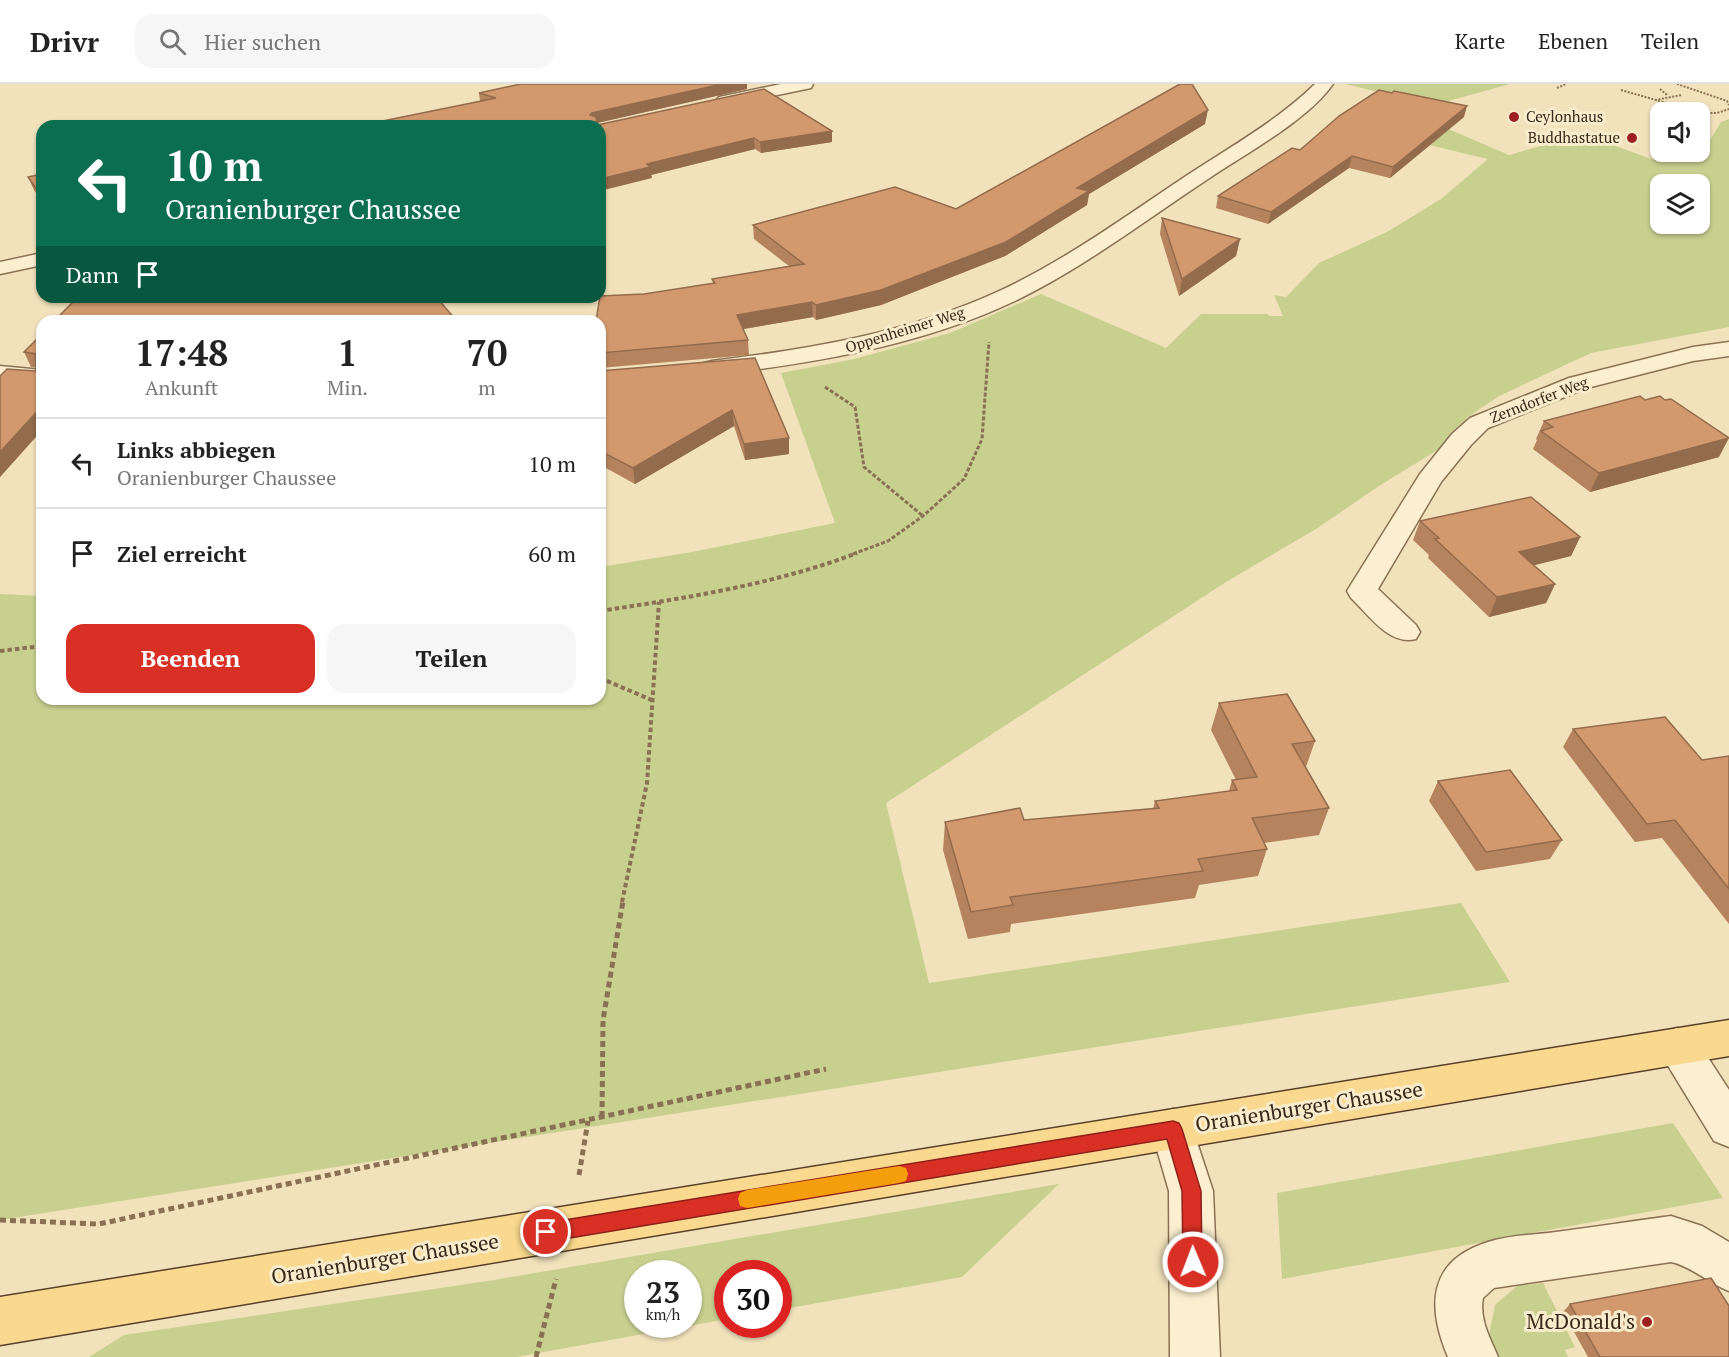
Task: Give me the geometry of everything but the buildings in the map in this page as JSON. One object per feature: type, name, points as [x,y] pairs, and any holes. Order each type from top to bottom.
[{"type":"main road","name":"Oranienburger Chaussee","points":[[0,1320],[1729,1038]]},
{"type":"street","points":[[706,106],[783,86],[806,84]]},
{"type":"street","name":"Oppenheimer Weg","points":[[686,371],[787,360],[834,351],[933,326],[1005,297],[1049,274],[1175,192],[1304,104],[1325,84]]},
{"type":"street","points":[[0,268],[36,260]]},
{"type":"street","name":"Zerndorfer Weg","points":[[1405,632],[1362,591],[1423,490],[1467,434],[1479,423],[1578,383],[1693,354],[1729,349]]},
{"type":"street","points":[[0,373],[36,376]]},
{"type":"street","points":[[1677,1046],[1729,1127]]},
{"type":"street","points":[[1173,1129],[1191,1191],[1195,1357]]},
{"type":"street","points":[[1473,1357],[1461,1331],[1458,1306],[1461,1286],[1474,1271],[1489,1265],[1671,1239],[1686,1242],[1729,1268]]},
{"type":"path","points":[[1557,88],[1566,84]]},
{"type":"path","points":[[1677,84],[1727,101],[1729,107],[1718,113],[1710,113]]},
{"type":"path","points":[[1621,90],[1661,102]]},
{"type":"path","points":[[1660,90],[1667,96]]},
{"type":"path","points":[[1654,100],[1682,94]]},
{"type":"path","points":[[606,610],[659,602],[814,569],[888,541],[924,516],[964,478],[982,439],[989,335]]},
{"type":"path","points":[[787,360],[855,407],[864,467],[924,516]]},
{"type":"path","points":[[602,1117],[603,1020],[624,892],[647,783],[659,602]]},
{"type":"path","points":[[0,651],[36,647]]},
{"type":"path","points":[[606,681],[654,701]]},
{"type":"path","points":[[0,1220],[99,1224],[826,1069]]},
{"type":"path","points":[[578,1184],[588,1120]]},
{"type":"path","points":[[536,1357],[559,1269]]},
{"type":"green space","points":[[1345,84],[1510,84],[1434,105]]},
{"type":"green space","points":[[1729,119],[1729,327],[1591,353],[1499,396],[1468,417],[1444,446],[1379,486],[1316,529],[1226,582],[886,803],[929,983],[1461,903],[1510,982],[0,1220],[0,594],[36,596],[36,705],[606,705],[606,566],[692,552],[835,523],[781,373],[854,359],[950,333],[1041,294],[1166,348],[1201,314],[1283,316],[1274,295],[1286,297],[1319,263],[1387,232],[1441,199],[1488,159],[1416,142],[1439,125],[1509,155],[1583,134],[1650,159],[1650,162],[1710,162],[1710,140],[1721,122]]},
{"type":"green space","points":[[1673,1123],[1723,1198],[1282,1279],[1277,1193]]},
{"type":"green space","points":[[1059,1184],[962,1277],[792,1308],[792,1260],[714,1260],[714,1321],[702,1324],[702,1260],[624,1260],[624,1338],[516,1357],[89,1357],[124,1335],[494,1280]]},
{"type":"green space","points":[[1543,1283],[1575,1347],[1565,1350],[1568,1357],[1497,1357],[1489,1335],[1495,1305],[1517,1286]]},
{"type":"slow traffic","points":[[747,1199],[899,1174]]},
{"type":"place","name":"Ceylonhaus","points":[[1514,117]]},
{"type":"place","name":"Buddhastatue","points":[[1632,138]]},
{"type":"place","name":"McDonald's","points":[[1647,1322]]},
{"type":"route","points":[[546,1232],[1173,1129],[1191,1191],[1193,1262]]}]
